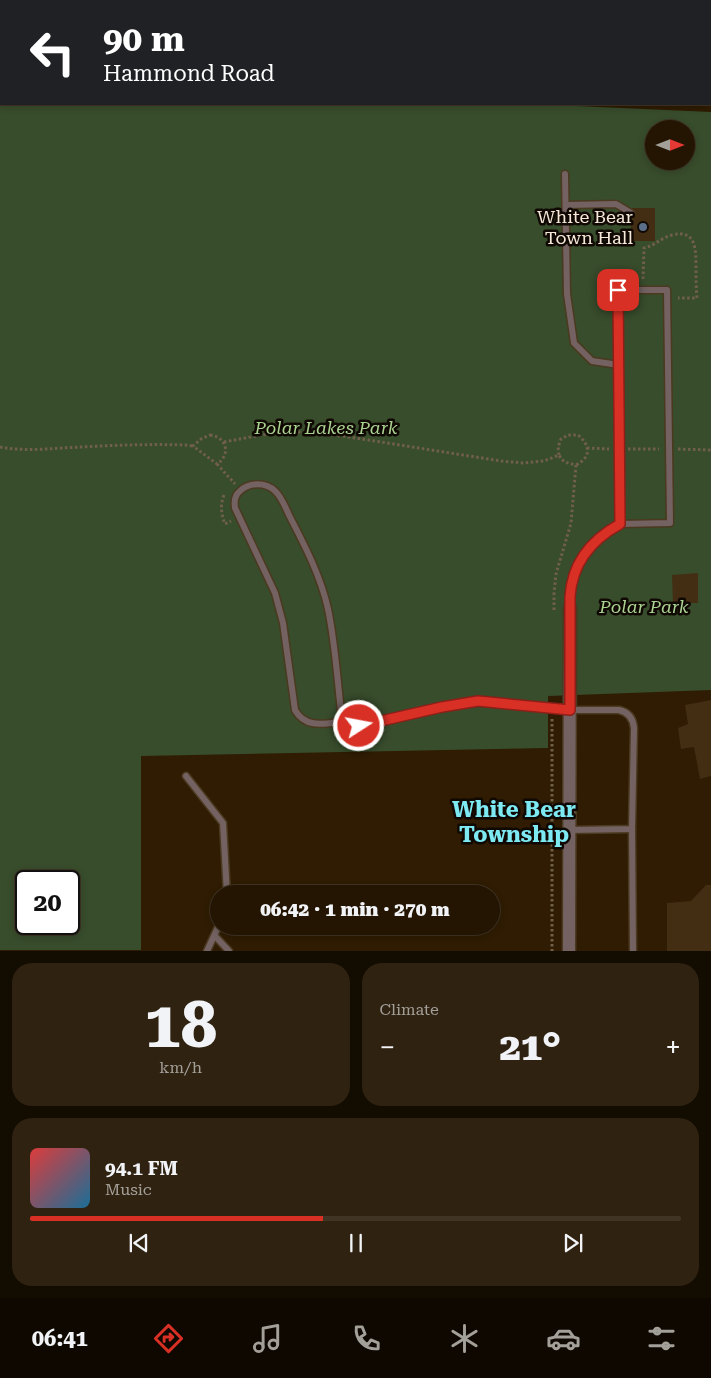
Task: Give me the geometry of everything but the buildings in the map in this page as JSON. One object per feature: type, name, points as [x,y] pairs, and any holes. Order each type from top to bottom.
[{"type":"street","points":[[569,950],[570,608]]},
{"type":"lane","points":[[565,174],[567,294],[574,343],[592,361],[619,365]]},
{"type":"lane","points":[[566,205],[616,204],[631,213]]},
{"type":"lane","points":[[570,608],[571,586],[574,574],[579,562],[596,540],[620,524],[670,523],[667,290],[618,290],[620,524]]},
{"type":"lane","points":[[346,721],[341,711],[328,608],[307,551],[283,502],[275,490],[264,485],[250,485],[241,490],[235,500],[235,508],[275,593],[283,623],[295,710],[304,721],[310,724],[346,721],[359,726],[442,707],[478,701],[554,709],[625,711],[634,722],[632,829],[633,950]]},
{"type":"lane","points":[[186,776],[223,823],[226,885]]},
{"type":"lane","points":[[569,830],[632,829]]},
{"type":"lane","points":[[208,950],[215,936],[229,950]]},
{"type":"path","points":[[643,290],[644,248],[650,247],[662,238],[674,235],[687,235],[692,239],[696,248],[696,298],[667,298]]},
{"type":"path","points":[[224,442],[272,432],[291,431],[342,436],[523,463],[544,461],[559,455]]},
{"type":"path","points":[[193,446],[201,439],[210,435],[220,438],[224,442],[226,453],[217,464]]},
{"type":"path","points":[[568,435],[578,435],[585,441],[587,448],[586,457],[582,462],[576,465],[567,463],[559,455],[558,447],[561,439],[568,435]]},
{"type":"path","points":[[0,447],[9,449],[38,449],[132,444],[193,446],[217,464],[241,490]]},
{"type":"path","points":[[587,448],[711,450]]},
{"type":"path","points":[[554,612],[556,574],[571,523],[576,465]]},
{"type":"path","points":[[552,950],[552,721],[554,709]]},
{"type":"green space","name":"Polar Lakes Park","points":[[0,105],[554,105],[711,112],[711,690],[548,696],[548,748],[141,756],[141,950],[0,950]]},
{"type":"place","name":"White Bear Town Hall","points":[[643,227]]},
{"type":"district","name":"White Bear Township","points":[[514,822]]},
{"type":"route","points":[[359,726],[442,707],[478,701],[570,710],[570,597],[574,574],[579,562],[596,540],[620,524],[618,290]]},
{"type":"park label","name":"Polar Park","points":[[644,607]]}]
